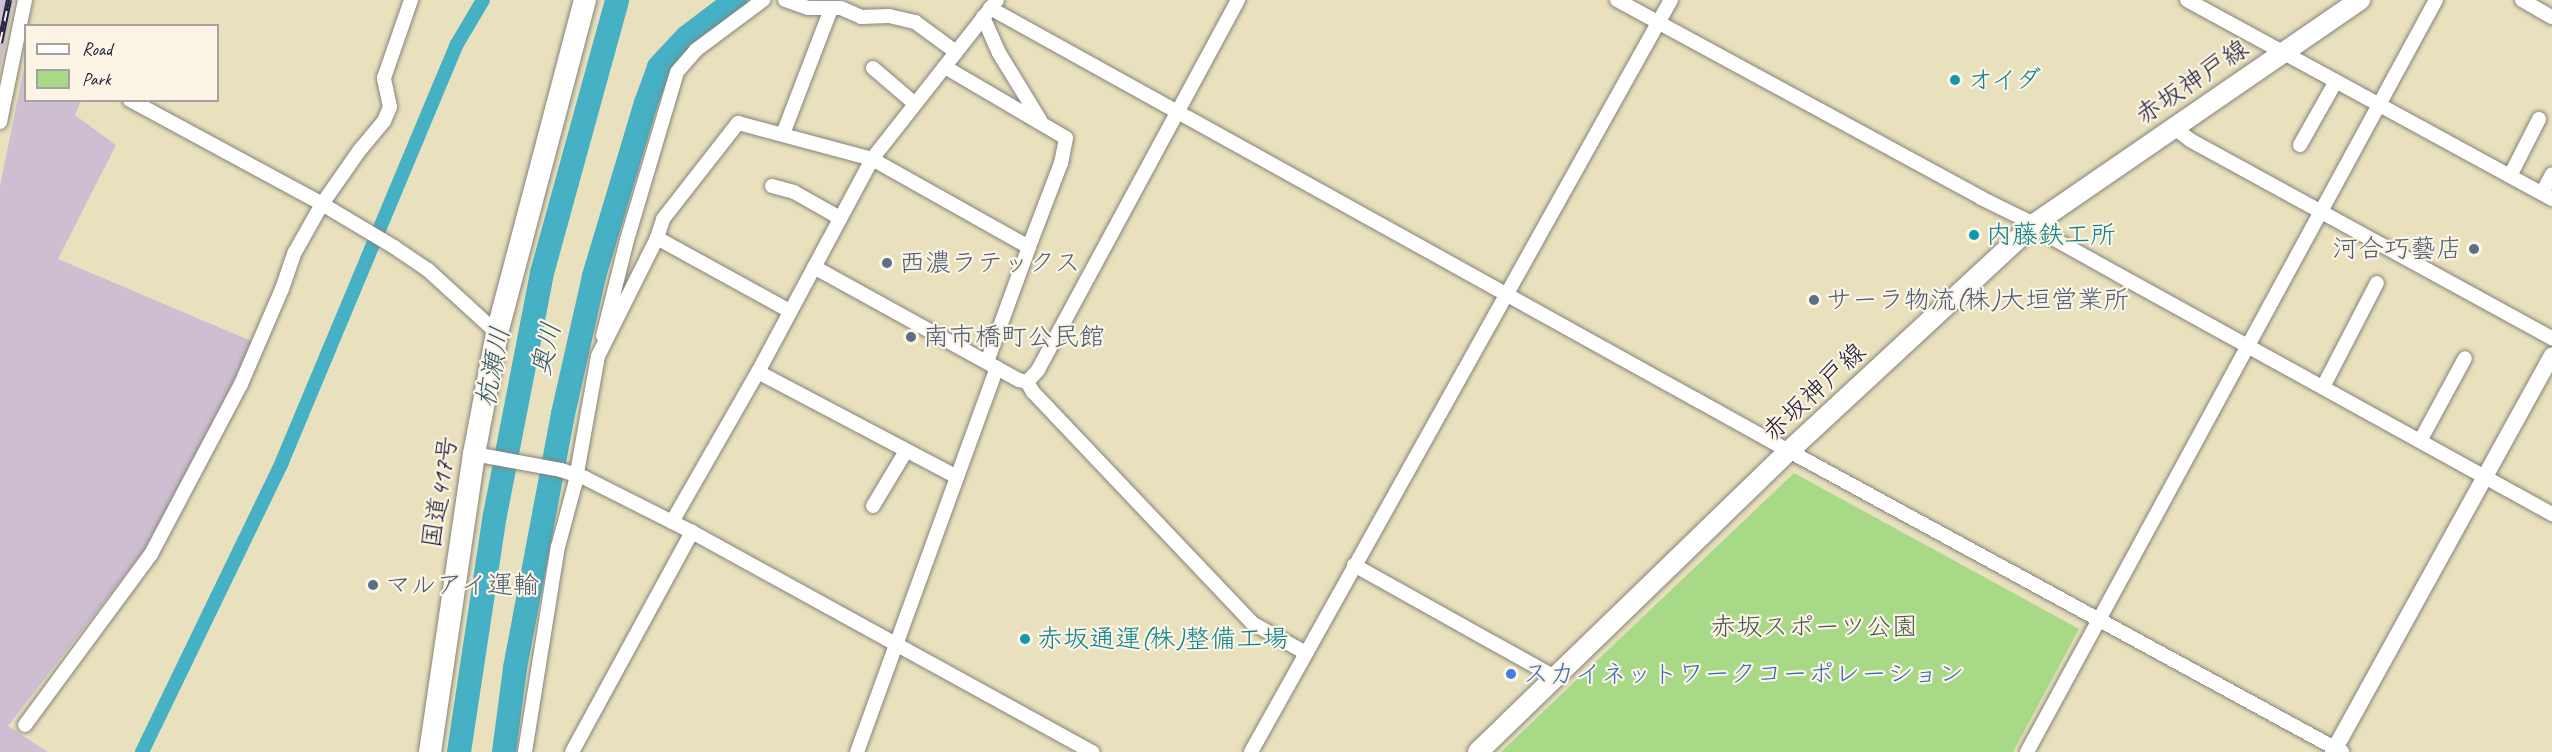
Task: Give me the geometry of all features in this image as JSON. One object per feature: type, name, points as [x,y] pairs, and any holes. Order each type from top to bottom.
[{"type":"highway","name":"国道417号","points":[[430,752],[480,455],[497,333],[585,0]]},
{"type":"main road","name":"赤坂神戸線","points":[[1478,752],[1553,676],[1789,451],[2034,224],[2360,0]]},
{"type":"street","points":[[0,122],[21,46],[25,0]]},
{"type":"street","points":[[25,725],[151,554],[241,384],[282,289],[295,252],[322,204],[358,151],[384,121],[390,107],[384,78],[411,0]]},
{"type":"street","points":[[525,752],[558,547],[576,474],[598,356],[627,240],[677,72],[696,50],[763,0]]},
{"type":"street","points":[[785,0],[808,8],[839,5],[861,17],[889,16],[915,22],[956,52]]},
{"type":"street","points":[[1027,382],[1038,370],[1238,0]]},
{"type":"street","points":[[1617,0],[1970,192],[2034,224],[2047,235],[2107,269],[2552,514]]},
{"type":"street","points":[[1251,752],[1671,0]]},
{"type":"street","points":[[2187,0],[2547,196],[2552,174]]},
{"type":"street","points":[[2027,752],[2436,0]]},
{"type":"street","points":[[2522,0],[2552,17]]},
{"type":"street","points":[[783,134],[839,5]]},
{"type":"street","points":[[990,8],[1177,114],[2337,751],[2552,356]]},
{"type":"street","points":[[672,522],[758,372],[872,159],[990,8]]},
{"type":"street","points":[[990,8],[999,53],[1043,125]]},
{"type":"street","points":[[857,752],[957,477],[1029,247],[1061,163],[1066,138],[945,67]]},
{"type":"street","points":[[873,68],[915,104]]},
{"type":"street","points":[[2300,145],[2336,81]]},
{"type":"street","points":[[134,102],[322,204],[428,270],[497,333]]},
{"type":"street","points":[[2510,176],[2539,119]]},
{"type":"street","points":[[598,356],[657,238],[663,219],[738,123],[872,159],[1029,247]]},
{"type":"street","points":[[2173,128],[2552,338]]},
{"type":"street","points":[[771,186],[794,192],[840,218]]},
{"type":"street","points":[[657,238],[790,311]]},
{"type":"street","points":[[814,267],[1019,380],[1027,382],[1041,400],[1252,623],[1305,653]]},
{"type":"street","points":[[2323,387],[2378,283]]},
{"type":"street","points":[[2420,441],[2465,358]]},
{"type":"street","points":[[758,372],[957,477]]},
{"type":"street","points":[[873,506],[906,452]]},
{"type":"street","points":[[480,455],[576,474],[692,532],[1092,752]]},
{"type":"street","points":[[572,752],[692,532]]},
{"type":"street","points":[[1354,565],[1553,676]]},
{"type":"shaded area","points":[[0,0],[14,0],[0,68]]},
{"type":"shaded area","points":[[24,68],[24,102],[81,102],[75,115],[116,145],[58,259],[256,343],[145,549],[8,726],[48,752],[0,752],[0,186]]},
{"type":"green space","name":"赤坂スポーツ公園","points":[[1794,473],[2079,629],[2013,752],[1501,752]]},
{"type":"waterway","points":[[142,752],[282,462],[457,44],[483,0]]},
{"type":"waterway","name":"杭瀬川","points":[[459,752],[495,515],[542,273],[617,0]]},
{"type":"waterway","name":"奥川","points":[[504,752],[515,668],[563,414],[594,276],[646,103],[659,67],[687,37],[736,0]]},
{"type":"railway","points":[[0,43],[9,0]]},
{"type":"place","name":"オイダ","points":[[1955,80]]},
{"type":"place","name":"内藤鉄工所","points":[[1974,235]]},
{"type":"place","name":"河合巧藝店","points":[[2474,249]]},
{"type":"place","name":"西濃ラテックス","points":[[887,263]]},
{"type":"place","name":"サーラ物流(株)大垣営業所","points":[[1814,300]]},
{"type":"place","name":"南市橋町公民館","points":[[911,337]]},
{"type":"place","name":"マルアイ運輸","points":[[373,585]]},
{"type":"place","name":"赤坂通運(株)整備工場","points":[[1025,639]]},
{"type":"place","name":"スカイネットワークコーポレーション","points":[[1511,674]]}]
